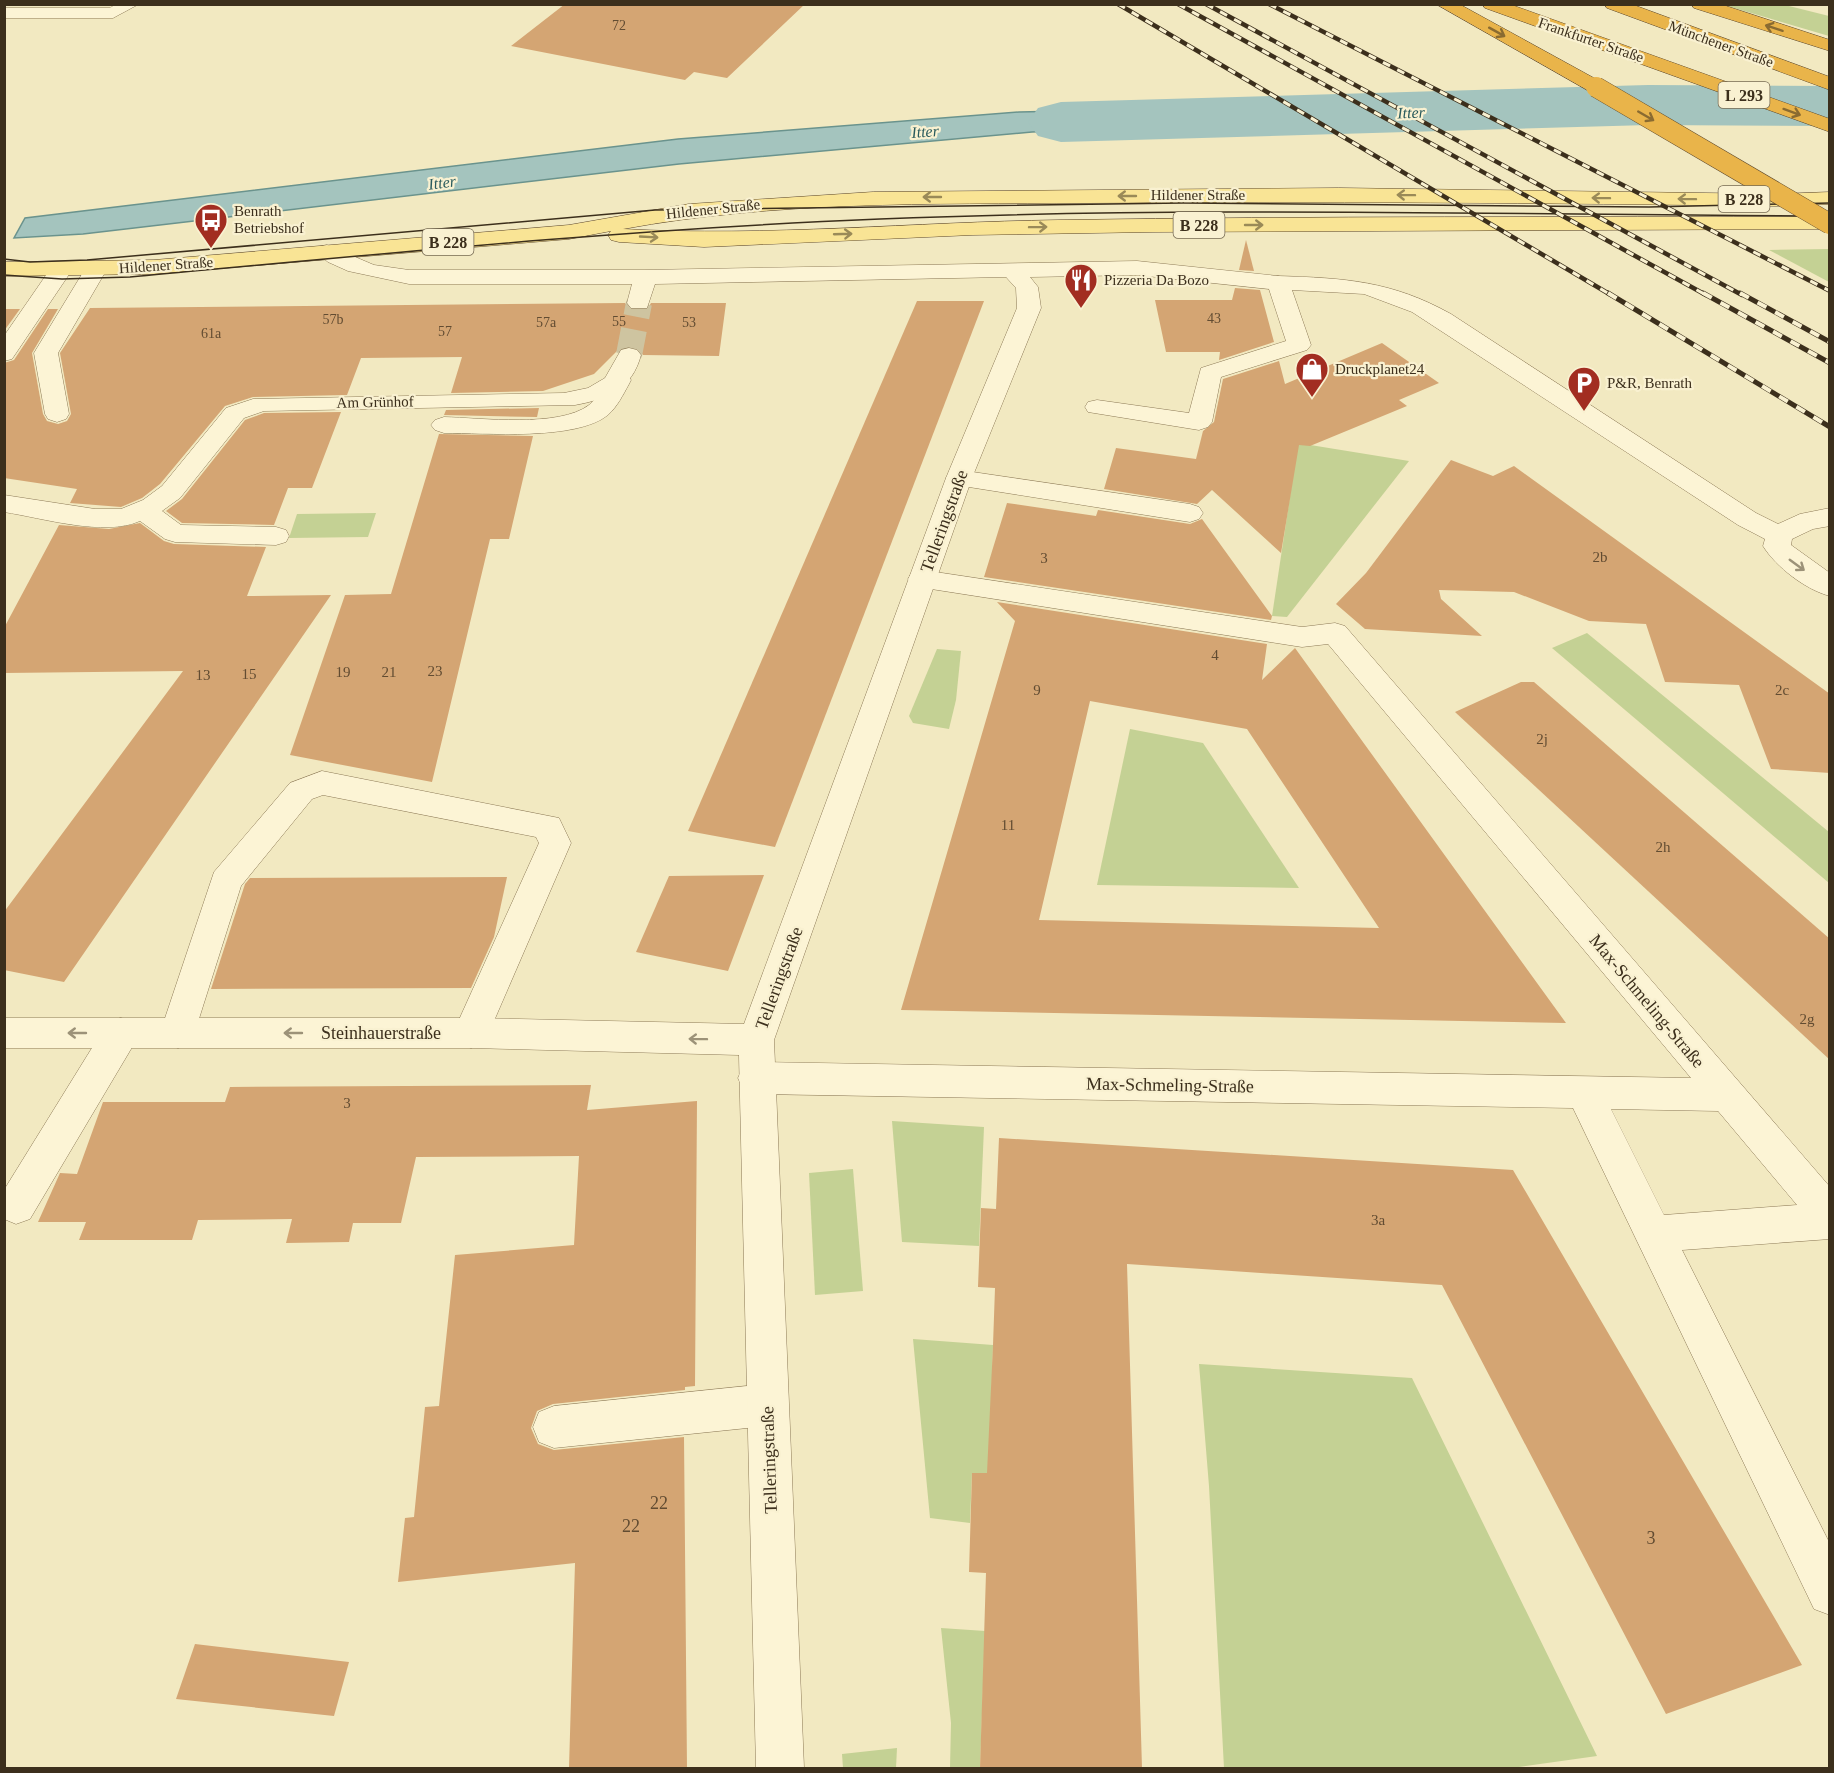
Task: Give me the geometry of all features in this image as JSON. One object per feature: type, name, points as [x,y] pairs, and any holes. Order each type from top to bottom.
[{"type":"highway","points":[[1445,4],[1596,87],[1830,223]]},
{"type":"highway","name":"Frankfurter Straße","points":[[1491,4],[1830,126]]},
{"type":"highway","name":"Münchener Straße","points":[[1613,4],[1830,84]]},
{"type":"highway","points":[[1700,4],[1830,46]]},
{"type":"main road","name":"Hildener Straße","points":[[4,269],[154,267],[569,232],[688,210],[873,198],[1340,194],[1776,200],[1830,198]]},
{"type":"main road","name":"Hildener Straße","points":[[569,232],[704,240],[972,228],[1141,225],[1830,223]]},
{"type":"street","points":[[4,13],[113,13],[130,4]]},
{"type":"street","name":"Hildener Straße","points":[[327,252],[338,259],[383,274],[409,277],[645,277],[1137,268],[1278,284],[1353,285],[1379,288],[1405,297],[1443,319],[1747,519],[1779,536]]},
{"type":"street","points":[[57,414],[46,353],[96,269]]},
{"type":"street","points":[[4,354],[61,270]]},
{"type":"street","name":"Telleringstraße","points":[[780,1768],[756,1059],[958,478],[1029,308],[1027,287],[1012,270]]},
{"type":"street","points":[[639,303],[645,277]]},
{"type":"street","points":[[1097,407],[1199,422],[1210,373],[1299,345],[1278,284]]},
{"type":"street","points":[[444,425],[571,422],[596,412],[608,400],[627,371],[629,355]]},
{"type":"street","name":"Am Grünhof","points":[[4,503],[107,519],[124,518],[144,511],[171,492],[234,413],[262,404],[564,400],[603,390],[619,380]]},
{"type":"street","points":[[958,478],[1190,513]]},
{"type":"street","points":[[144,511],[176,533],[276,536]]},
{"type":"street","points":[[1830,517],[1810,518],[1779,536],[1777,546],[1784,555],[1830,587]]},
{"type":"street","name":"Max-Schmeling-Straße","points":[[922,579],[1291,636],[1335,633],[1830,1216]]},
{"type":"street","points":[[178,1033],[226,881],[301,791],[322,783],[548,827],[555,843],[471,1033]]},
{"type":"street","name":"Steinhauerstraße","points":[[4,1033],[471,1033],[756,1059]]},
{"type":"street","points":[[16,1206],[122,1033]]},
{"type":"street","name":"Max-Schmeling-Straße","points":[[756,1059],[1584,1092],[1727,1095]]},
{"type":"street","points":[[1584,1092],[1830,1593]]},
{"type":"street","points":[[1654,1234],[1830,1221]]},
{"type":"street","points":[[554,1427],[767,1405]]},
{"type":"green space","points":[[1724,5],[1785,5],[1829,16],[1829,36]]},
{"type":"green space","points":[[1829,249],[1829,282],[1769,250]]},
{"type":"green space","points":[[1298,443],[1409,461],[1287,617],[1272,616]]},
{"type":"green space","points":[[376,513],[368,537],[289,538],[297,514]]},
{"type":"green space","points":[[1587,633],[1829,832],[1829,883],[1552,648]]},
{"type":"green space","points":[[937,649],[961,651],[956,700],[949,729],[913,723],[909,716]]},
{"type":"green space","points":[[1130,729],[1203,743],[1299,888],[1097,885]]},
{"type":"green space","points":[[892,1121],[984,1127],[979,1246],[902,1242]]},
{"type":"green space","points":[[853,1169],[863,1291],[815,1295],[809,1173]]},
{"type":"green space","points":[[913,1339],[993,1345],[989,1474],[972,1473],[970,1523],[930,1518]]},
{"type":"green space","points":[[1199,1364],[1412,1378],[1597,1756],[1512,1768],[1224,1768],[1209,1486]]},
{"type":"green space","points":[[941,1628],[985,1631],[980,1768],[950,1768],[951,1723]]},
{"type":"green space","points":[[897,1748],[896,1768],[843,1768],[842,1754]]},
{"type":"water","points":[[1587,95],[1625,120],[1526,124],[1484,99]]},
{"type":"water","points":[[1681,96],[1732,115],[1688,117],[1651,97]]},
{"type":"water","points":[[1277,107],[1300,122],[1264,124],[1238,108]]},
{"type":"water","points":[[1199,108],[1224,124],[1032,132],[679,164],[83,234],[14,238],[25,218],[678,139],[1019,112]]},
{"type":"building","points":[[565,4],[805,4],[727,78],[694,72],[685,80],[511,46]]},
{"type":"building","points":[[1246,240],[1254,271],[1239,270]]},
{"type":"building","points":[[1235,288],[1260,290],[1274,342],[1219,360],[1220,352],[1166,352],[1155,300],[1232,300]]},
{"type":"building","points":[[917,301],[984,301],[775,847],[688,831]]},
{"type":"building","points":[[625,303],[631,310],[647,310],[651,303],[726,303],[719,356],[643,355],[638,348],[628,346],[619,349],[594,374],[543,391],[451,393],[462,357],[361,358],[347,395],[253,397],[225,406],[160,484],[142,498],[121,507],[70,503],[77,489],[4,478],[4,363],[14,360],[48,309],[58,309],[32,353],[43,414],[47,421],[58,424],[67,421],[71,414],[60,353],[90,308]]},
{"type":"building","points":[[4,309],[20,309],[4,331]]},
{"type":"building","points":[[1382,343],[1439,383],[1399,400],[1407,406],[1310,446],[1299,445],[1281,553],[1212,490],[1197,504],[1104,489],[1116,448],[1196,459],[1203,431],[1214,422],[1223,379],[1279,361],[1285,384]]},
{"type":"building","points":[[539,408],[537,417],[444,415],[446,410]]},
{"type":"building","points":[[341,412],[312,488],[288,488],[274,525],[182,523],[166,511],[182,499],[245,420],[264,413]]},
{"type":"building","points":[[439,434],[533,436],[509,539],[490,539],[432,782],[290,755],[345,595],[391,594]]},
{"type":"building","points":[[1451,460],[1493,476],[1514,466],[1830,694],[1830,773],[1771,769],[1739,685],[1665,682],[1646,624],[1589,621],[1514,592],[1439,590],[1441,599],[1482,636],[1365,629],[1336,604],[1366,573]]},
{"type":"building","points":[[1007,503],[1096,516],[1098,510],[1190,524],[1202,519],[1272,616],[1271,620],[984,577]]},
{"type":"building","points":[[140,523],[164,541],[174,544],[266,547],[247,596],[331,595],[64,982],[4,970],[4,912],[183,671],[4,673],[4,628],[59,525],[109,529]]},
{"type":"building","points":[[997,602],[1267,644],[1262,680],[1295,648],[1566,1023],[901,1010],[1015,621]],"holes":[[[1090,701],[1247,729],[1379,928],[1039,920]]]},
{"type":"building","points":[[1521,682],[1534,682],[1830,939],[1830,1060],[1455,712]]},
{"type":"building","points":[[764,875],[728,971],[636,952],[669,876]]},
{"type":"building","points":[[507,877],[494,937],[471,988],[211,989],[245,884],[250,878]]},
{"type":"building","points":[[591,1085],[587,1110],[697,1101],[695,1386],[685,1387],[685,1390],[553,1404],[537,1411],[531,1428],[538,1444],[554,1450],[684,1437],[687,1768],[569,1768],[575,1563],[398,1582],[405,1518],[414,1517],[425,1407],[439,1406],[455,1255],[574,1245],[579,1156],[416,1157],[401,1223],[353,1223],[349,1242],[286,1243],[292,1219],[198,1220],[192,1240],[79,1240],[86,1222],[38,1222],[60,1173],[77,1174],[103,1102],[225,1102],[230,1087]]},
{"type":"building","points":[[999,1138],[1513,1170],[1802,1665],[1666,1714],[1442,1285],[1127,1264],[1142,1768],[980,1768],[986,1573],[969,1572],[972,1473],[987,1473],[995,1288],[978,1287],[981,1208],[996,1209]]},
{"type":"building","points":[[195,1644],[349,1662],[334,1716],[176,1699]]},
{"type":"waterway","name":"Itter","points":[[1061,122],[1648,105],[1830,106]]},
{"type":"tunnel","points":[[629,355],[639,303]]},
{"type":"tram line","points":[[4,259],[30,262],[87,260],[655,210],[1183,203],[1649,207],[1830,203]]},
{"type":"tram line","points":[[4,275],[62,279],[130,277],[411,251],[692,229],[999,215],[1355,212],[1830,216]]},
{"type":"railway","points":[[1118,4],[1611,295]]},
{"type":"railway","points":[[1178,4],[1706,295]]},
{"type":"railway","points":[[1206,4],[1742,295]]},
{"type":"railway","points":[[1269,4],[1830,291]]},
{"type":"railway","points":[[1608,293],[1830,427]]},
{"type":"railway","points":[[1703,293],[1830,363]]},
{"type":"railway","points":[[1740,293],[1830,342]]},
{"type":"place","name":"Benrath Betriebshof","points":[[211,249]]},
{"type":"place","name":"Pizzeria Da Bozo","points":[[1081,309]]},
{"type":"place","name":"Druckplanet24","points":[[1312,398]]},
{"type":"place","name":"P&R, Benrath","points":[[1584,412]]}]
